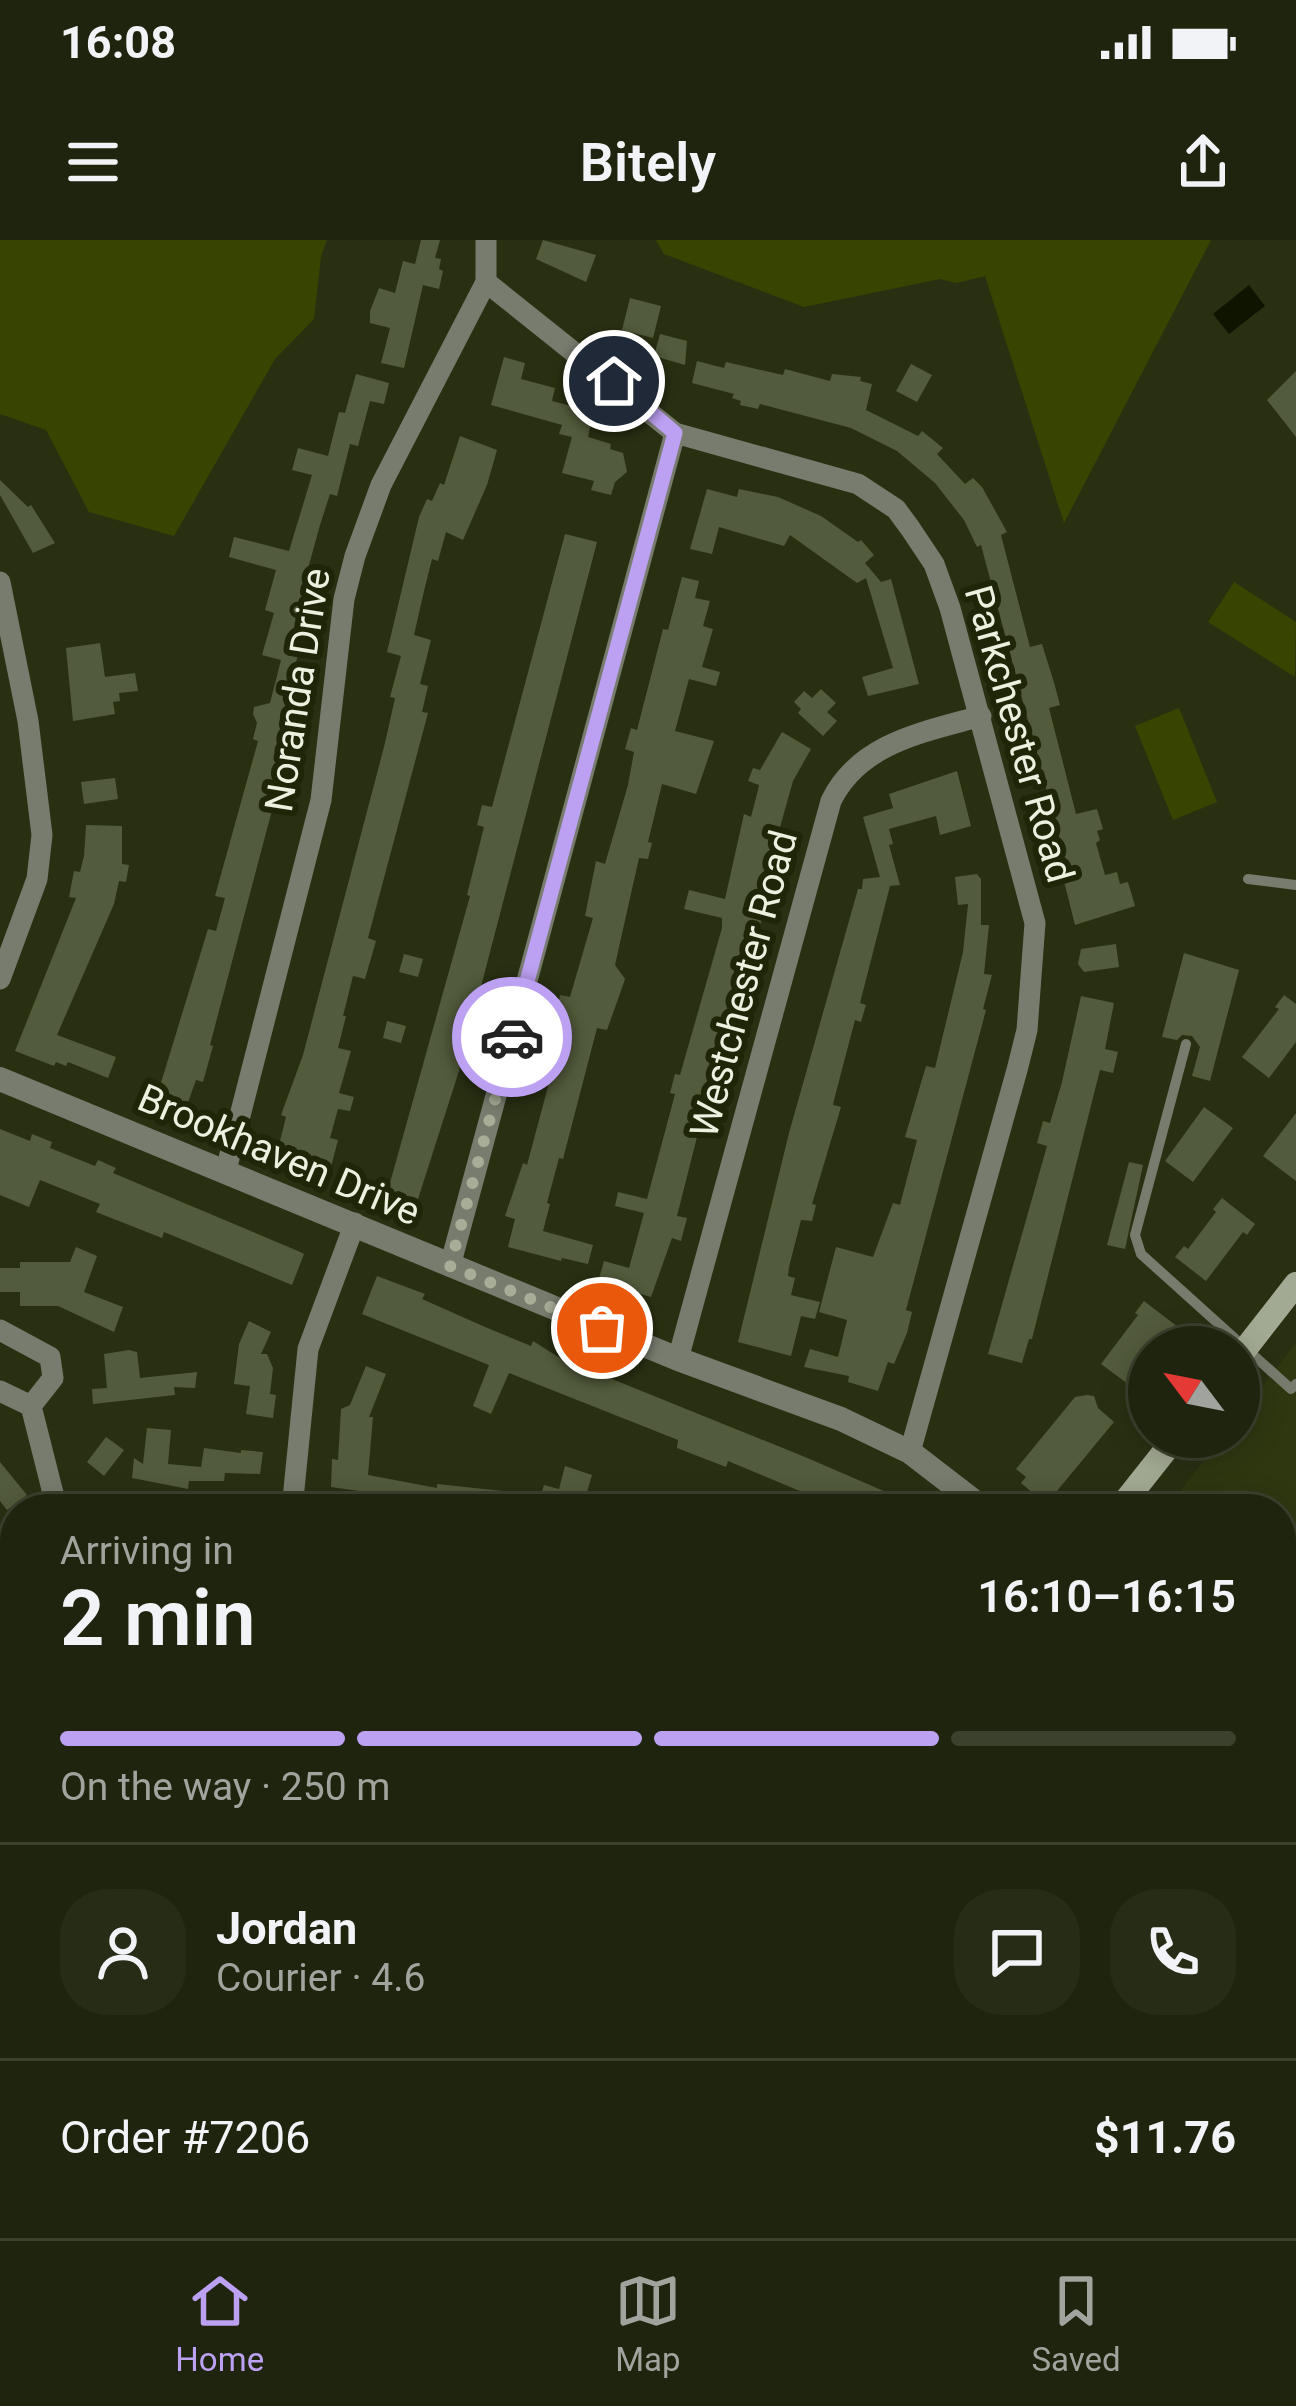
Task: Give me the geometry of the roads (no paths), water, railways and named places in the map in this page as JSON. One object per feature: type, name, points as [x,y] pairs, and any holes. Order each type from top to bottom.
[{"type":"main road","points":[[1260,1330],[1296,1284]]},
{"type":"main road","points":[[1131,1494],[1159,1458]]},
{"type":"street","name":"Noranda Drive","points":[[226,1170],[321,800],[344,599],[355,556],[381,484],[486,282],[486,240]]},
{"type":"street","name":"Parkchester Road","points":[[486,282],[675,433],[836,476],[878,494],[896,509],[934,564],[981,716],[1035,923],[1034,967],[1017,1070],[910,1452]]},
{"type":"street","points":[[450,1266],[675,433]]},
{"type":"street","points":[[0,582],[28,721],[42,835],[37,879],[0,979]]},
{"type":"street","name":"Westchester Road","points":[[678,1359],[831,801],[853,768],[887,746],[981,716]]},
{"type":"street","name":"Brookhaven Drive","points":[[0,1079],[678,1359],[841,1418],[910,1452],[965,1494]]},
{"type":"street","points":[[294,1494],[308,1349],[355,1223]]},
{"type":"street","points":[[0,1330],[50,1357],[53,1378],[31,1406]]},
{"type":"street","points":[[0,1391],[31,1406]]},
{"type":"street","points":[[31,1406],[53,1494]]},
{"type":"lane","points":[[1248,879],[1296,885]]},
{"type":"lane","points":[[1186,1044],[1135,1235],[1141,1254],[1214,1326]]},
{"type":"lane","points":[[1260,1366],[1292,1389],[1296,1384]]}]
